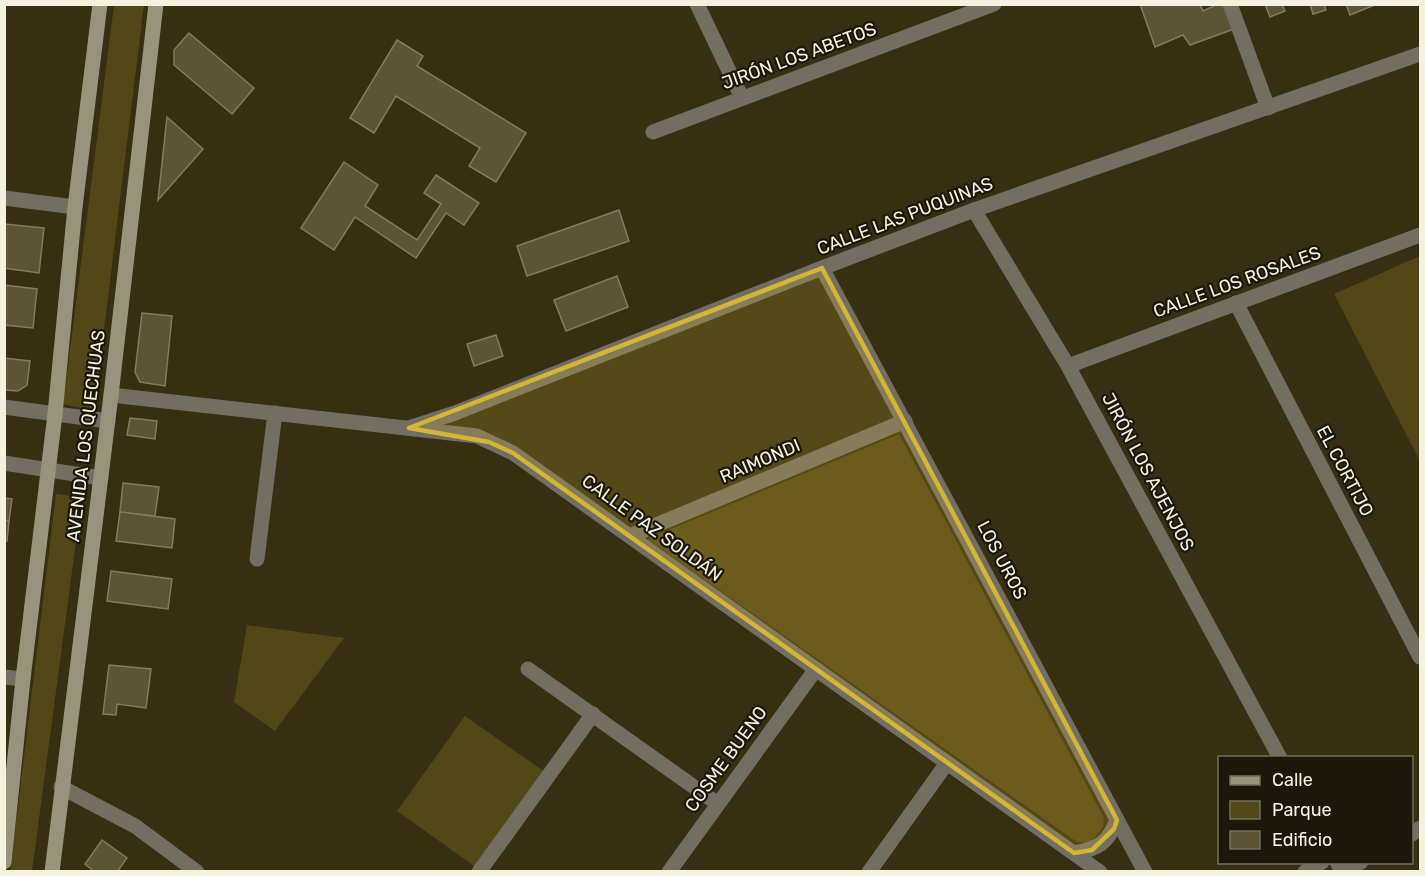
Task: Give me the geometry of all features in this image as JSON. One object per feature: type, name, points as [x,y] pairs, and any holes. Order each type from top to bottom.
[{"type":"main road","name":"AVENIDA LOS QUECHUAS","points":[[4,862],[23,679],[56,414],[75,207],[100,4]]},
{"type":"main road","name":"AVENIDA LOS QUECHUAS","points":[[52,872],[108,421],[156,4]]},
{"type":"street","points":[[697,4],[742,98]]},
{"type":"street","name":"JIRÓN LOS ABETOS","points":[[653,132],[994,4]]},
{"type":"street","points":[[1230,4],[1268,108]]},
{"type":"street","name":"CALLE LAS PUQUINAS","points":[[409,428],[466,408],[974,210],[1420,54]]},
{"type":"street","points":[[4,198],[75,207]]},
{"type":"street","name":"JIRÓN LOS AJENJOS","points":[[974,210],[1068,366],[1279,756]]},
{"type":"street","name":"CALLE LOS ROSALES","points":[[1068,366],[1420,235]]},
{"type":"street","name":"LOS UROS","points":[[822,268],[1145,872]]},
{"type":"street","name":"EL CORTIJO","points":[[1236,303],[1420,657]]},
{"type":"street","name":"CALLE PAZ SOLDÁN","points":[[111,395],[477,436],[513,453],[1100,872]]},
{"type":"street","points":[[4,407],[108,421]]},
{"type":"street","points":[[257,559],[274,413]]},
{"type":"street","name":"RAIMONDI","points":[[630,536],[905,421]]},
{"type":"street","points":[[4,463],[49,468],[101,478]]},
{"type":"street","points":[[528,669],[718,804]]},
{"type":"street","name":"COSME BUENO","points":[[669,872],[816,669]]},
{"type":"street","points":[[4,677],[23,679]]},
{"type":"street","points":[[479,872],[593,714]]},
{"type":"street","points":[[869,872],[947,763]]},
{"type":"street","points":[[62,787],[135,826],[197,872]]},
{"type":"street","points":[[1074,853],[1092,850],[1105,842],[1118,820]]},
{"type":"street","points":[[1305,872],[1319,864]]},
{"type":"street","points":[[1344,872],[1358,864]]},
{"type":"highlighted area","points":[[822,268],[1117,820],[1114,829],[1092,850],[1074,853],[513,453],[489,442],[409,428]]},
{"type":"green space","points":[[114,5],[144,5],[94,411],[63,404]]},
{"type":"green space","points":[[1420,256],[1420,461],[1334,294]]},
{"type":"green space","points":[[899,434],[1104,818],[1103,827],[1090,843],[1077,842],[647,539]]},
{"type":"green space","points":[[56,494],[82,497],[32,871],[10,872]]},
{"type":"green space","points":[[247,625],[344,638],[275,731],[234,702]]},
{"type":"green space","points":[[465,716],[545,772],[477,868],[397,811]]},
{"type":"building","points":[[1140,4],[1200,4],[1203,11],[1218,4],[1226,4],[1234,29],[1190,45],[1183,35],[1155,47]]},
{"type":"building","points":[[1265,4],[1282,4],[1285,11],[1270,17]]},
{"type":"building","points":[[1310,4],[1324,4],[1326,10],[1313,14]]},
{"type":"building","points":[[1346,4],[1377,4],[1350,15]]},
{"type":"building","points":[[189,33],[254,88],[232,114],[174,65],[174,50]]},
{"type":"building","points":[[397,40],[423,56],[417,66],[526,133],[496,182],[469,166],[480,148],[396,96],[374,133],[350,118]]},
{"type":"building","points":[[167,117],[203,149],[158,200]]},
{"type":"building","points":[[344,162],[378,185],[365,206],[417,240],[441,204],[424,193],[436,175],[479,203],[464,225],[446,213],[416,258],[355,217],[334,250],[301,228]]},
{"type":"building","points":[[619,210],[629,241],[527,276],[517,246]]},
{"type":"building","points":[[4,224],[44,228],[39,273],[4,268]]},
{"type":"building","points":[[617,276],[628,307],[566,331],[554,300]]},
{"type":"building","points":[[4,285],[37,289],[33,328],[4,325]]},
{"type":"building","points":[[142,313],[172,316],[165,386],[140,382],[135,372]]},
{"type":"building","points":[[496,335],[503,356],[474,366],[467,344]]},
{"type":"building","points":[[4,358],[30,361],[27,385],[18,391],[4,390]]},
{"type":"building","points":[[130,418],[157,421],[155,439],[127,435]]},
{"type":"building","points":[[123,483],[159,487],[155,516],[120,512]]},
{"type":"building","points":[[4,498],[12,499],[9,521],[4,520]]},
{"type":"building","points":[[120,512],[175,519],[172,548],[116,541]]},
{"type":"building","points":[[4,520],[9,521],[7,541],[4,540]]},
{"type":"building","points":[[111,571],[172,579],[168,609],[107,601]]},
{"type":"building","points":[[109,665],[151,669],[146,708],[117,704],[116,715],[103,714]]},
{"type":"building","points":[[102,840],[127,858],[117,872],[95,872],[85,864]]}]
